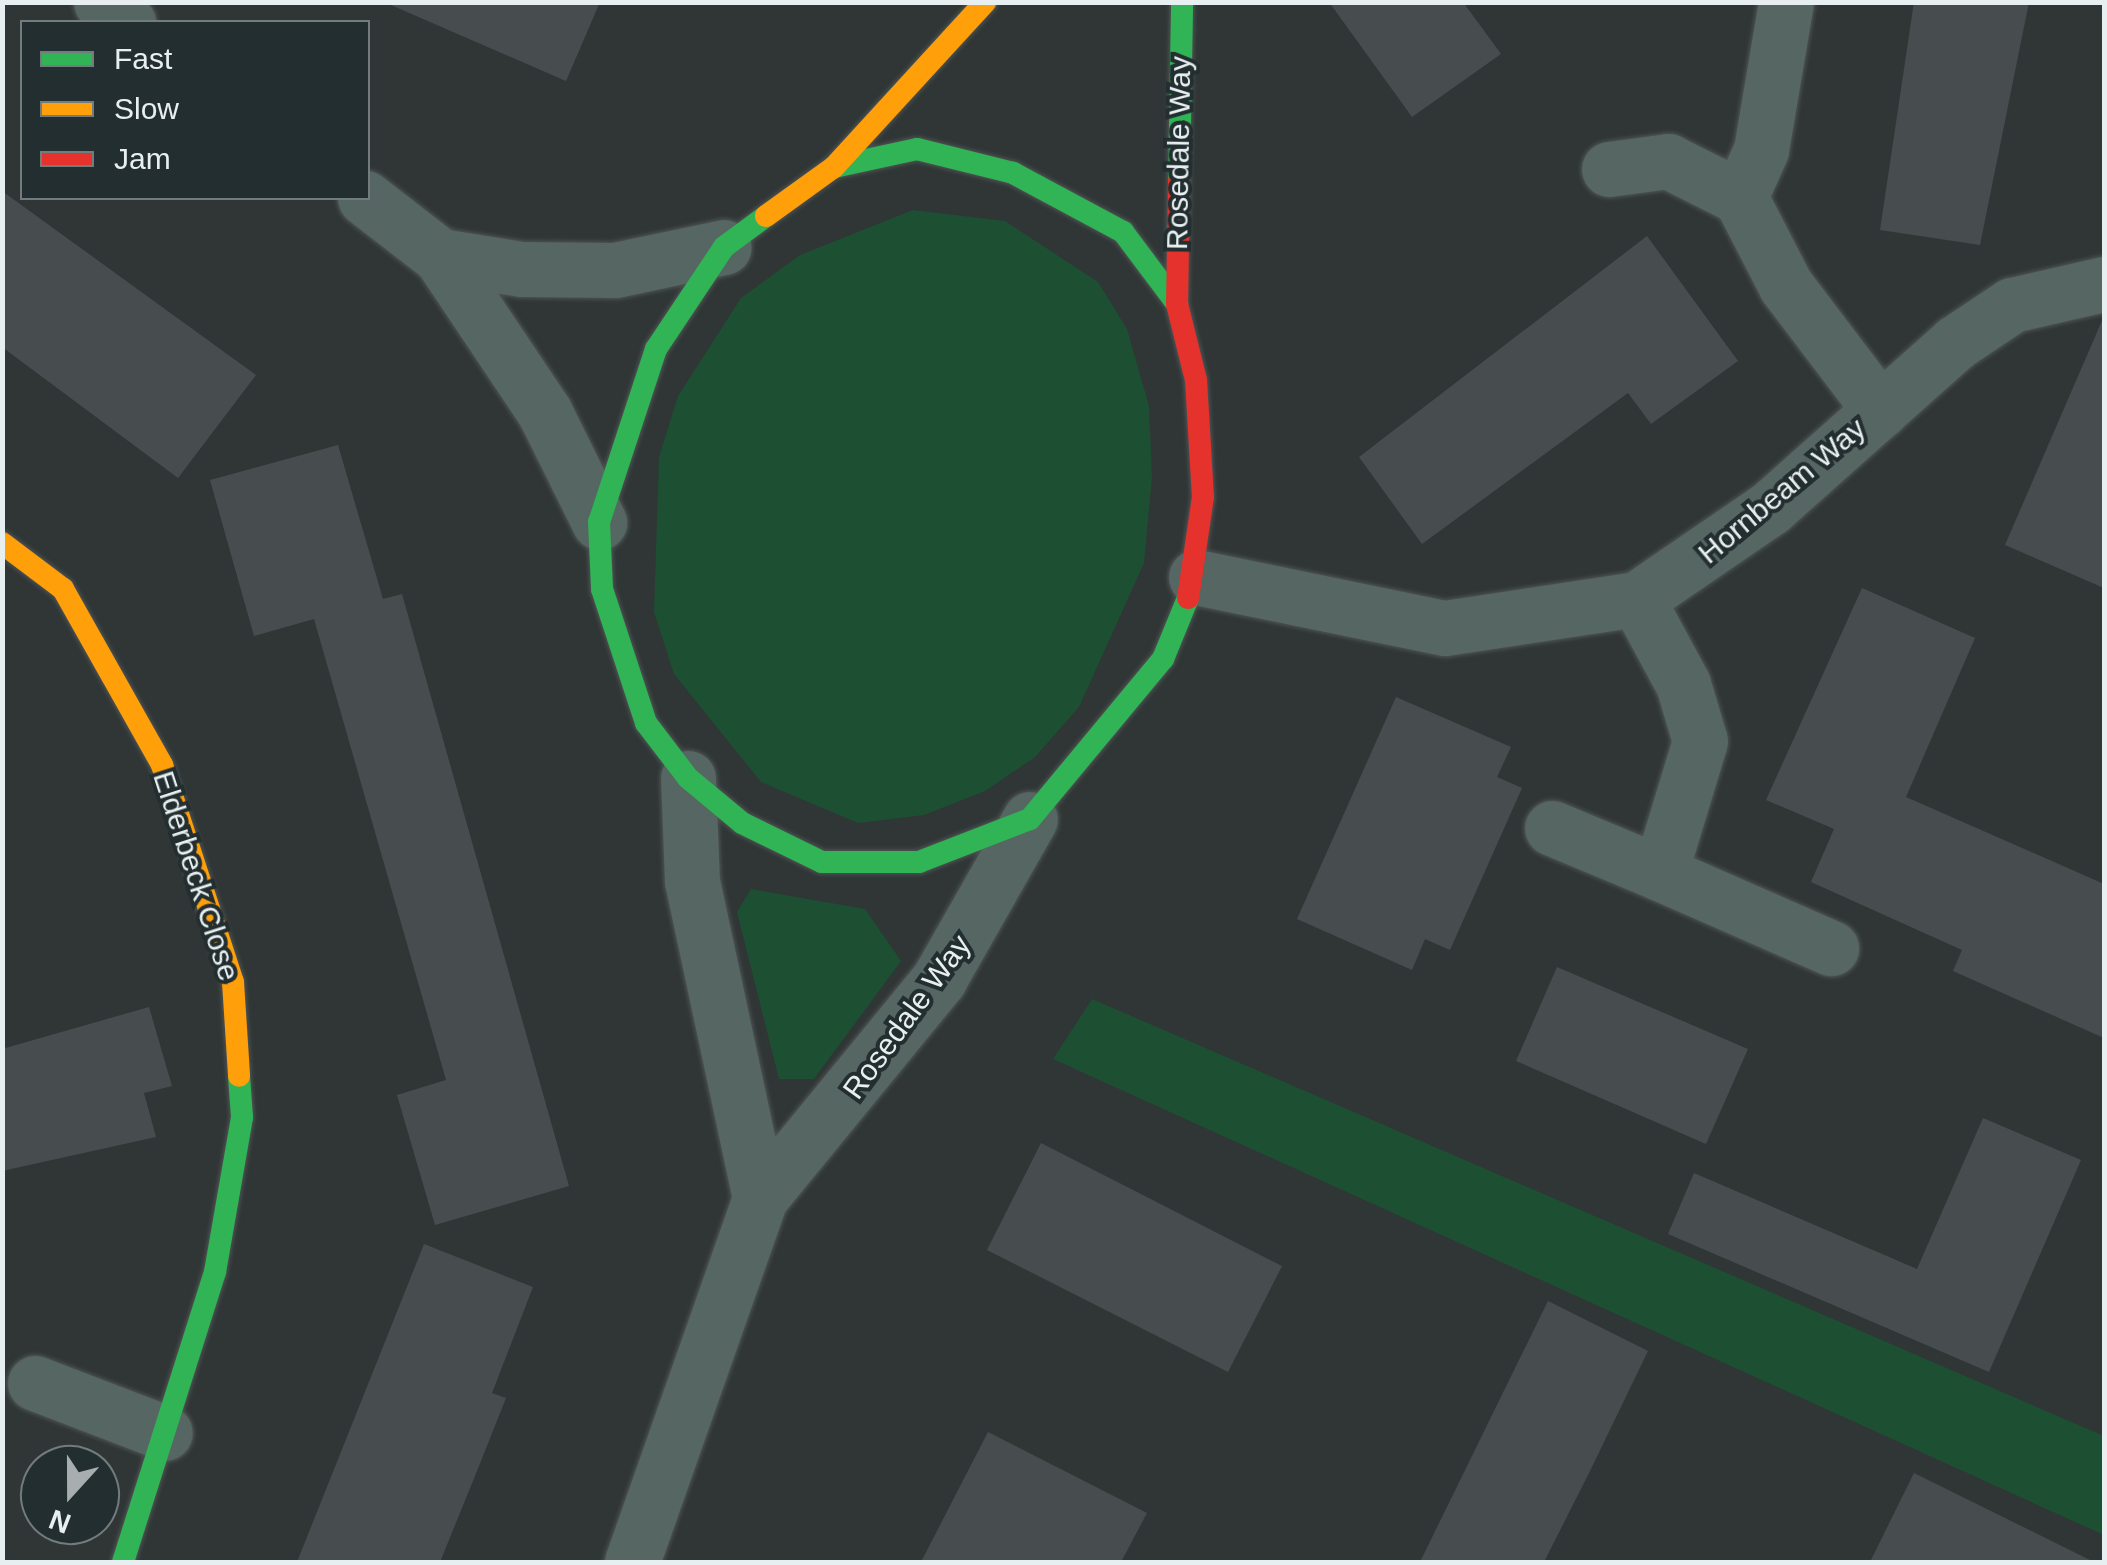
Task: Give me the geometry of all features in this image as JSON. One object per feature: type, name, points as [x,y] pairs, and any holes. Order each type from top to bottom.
[{"type":"street","points":[[100,2],[125,20]]},
{"type":"street","name":"Rosedale Way","points":[[598,522],[656,348],[724,247],[834,167],[985,2]]},
{"type":"street","name":"Rosedale Way","points":[[632,1562],[760,1198],[939,978],[1030,819],[1163,659],[1196,577],[1203,497],[1196,380],[1177,304],[1182,2]]},
{"type":"street","points":[[1740,197],[1761,150],[1786,2]]},
{"type":"street","name":"Rosedale Way","points":[[834,167],[917,148],[1013,173],[1124,232],[1177,304]]},
{"type":"street","points":[[1610,169],[1668,161],[1740,197],[1786,286],[1880,410]]},
{"type":"street","name":"Rosedale Way","points":[[368,200],[440,256],[546,413],[598,522],[619,660],[646,723],[688,778],[780,843],[867,868],[919,862],[1030,819]]},
{"type":"street","name":"Rosedale Way","points":[[440,256],[521,270],[615,270],[724,247]]},
{"type":"street","name":"Hornbeam Way","points":[[1196,577],[1444,628],[1637,599],[1770,508],[1880,410],[2012,304],[2104,284]]},
{"type":"street","name":"Elderbeck Close","points":[[2,543],[62,589],[162,764],[233,982],[242,1117],[215,1272],[123,1562]]},
{"type":"street","points":[[1637,599],[1697,715],[1700,741],[1660,872]]},
{"type":"street","points":[[688,778],[692,881],[760,1198]]},
{"type":"street","points":[[1552,828],[1831,948]]},
{"type":"street","points":[[35,1383],[166,1433]]},
{"type":"green space","points":[[913,210],[1005,221],[1098,282],[1127,329],[1149,406],[1152,477],[1144,563],[1079,707],[1035,757],[985,791],[924,815],[858,823],[761,782],[674,674],[654,612],[659,457],[678,396],[741,298],[800,255]]},
{"type":"green space","points":[[751,889],[865,909],[901,961],[814,1079],[779,1079],[737,912]]},
{"type":"green space","points":[[1092,999],[2104,1436],[2104,1535],[1053,1059]]},
{"type":"building","points":[[384,2],[600,2],[566,81]]},
{"type":"building","points":[[1329,2],[1463,2],[1501,54],[1412,117]]},
{"type":"building","points":[[1914,2],[2029,2],[1980,245],[1880,230]]},
{"type":"building","points":[[2,191],[256,375],[178,478],[2,347]]},
{"type":"building","points":[[1647,236],[1738,361],[1651,424],[1628,393],[1422,544],[1359,457]]},
{"type":"building","points":[[2104,316],[2104,588],[2005,545]]},
{"type":"building","points":[[338,445],[383,599],[402,594],[569,1186],[435,1225],[397,1095],[446,1080],[314,619],[254,636],[210,480]]},
{"type":"building","points":[[1862,588],[1975,638],[1906,797],[2104,884],[2104,1038],[1953,971],[1962,950],[1811,882],[1834,829],[1766,800]]},
{"type":"building","points":[[1396,697],[1511,747],[1497,777],[1522,788],[1450,950],[1425,939],[1412,970],[1297,919]]},
{"type":"building","points":[[1557,967],[1748,1049],[1706,1144],[1516,1061]]},
{"type":"building","points":[[149,1007],[172,1086],[144,1093],[156,1137],[2,1171],[2,1049]]},
{"type":"building","points":[[1983,1118],[2081,1160],[1989,1372],[1668,1234],[1694,1173],[1917,1269]]},
{"type":"building","points":[[1041,1143],[1282,1266],[1228,1372],[987,1250]]},
{"type":"building","points":[[424,1244],[533,1287],[492,1393],[506,1398],[477,1471],[440,1562],[297,1562]]},
{"type":"building","points":[[1548,1301],[1648,1351],[1589,1473],[1544,1562],[1420,1562]]},
{"type":"building","points":[[988,1432],[1147,1513],[1121,1562],[921,1562]]},
{"type":"building","points":[[1914,1473],[2094,1562],[1870,1562]]},
{"type":"traffic: fast","points":[[1179,181],[1182,2]]},
{"type":"traffic: fast","points":[[834,167],[917,149],[1013,173],[1123,232],[1177,304]]},
{"type":"traffic: fast","points":[[766,216],[724,247],[656,349],[599,522],[602,589],[646,723],[688,778],[742,823],[822,862],[919,862],[1030,819],[1163,659],[1188,598]]},
{"type":"traffic: fast","points":[[123,1562],[215,1272],[242,1117],[239,1076]]},
{"type":"traffic: slow","points":[[766,216],[834,167],[985,2]]},
{"type":"traffic: slow","points":[[2,543],[63,589],[162,765],[233,982],[239,1076]]},
{"type":"traffic: jam","points":[[1179,181],[1177,304],[1196,380],[1203,497],[1188,598]]}]
